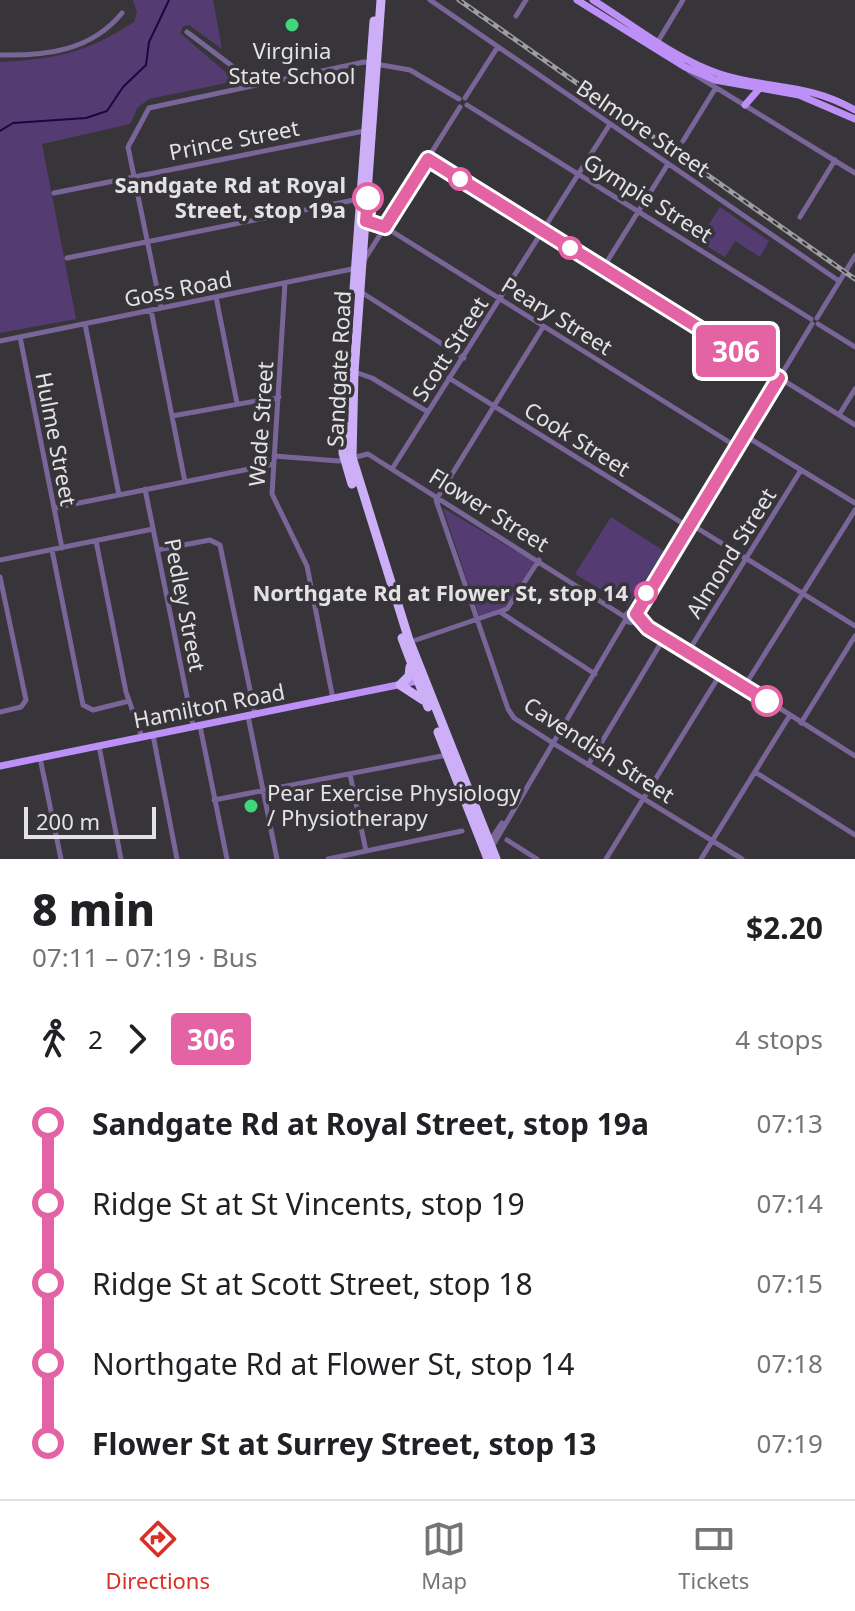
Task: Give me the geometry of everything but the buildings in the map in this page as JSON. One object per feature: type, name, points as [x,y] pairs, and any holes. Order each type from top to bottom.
[{"type":"highway","name":"Sandgate Road","points":[[375,0],[375,64]]},
{"type":"highway","name":"Sandgate Road","points":[[381,0],[362,221],[348,458],[410,663],[421,681],[426,703],[492,859]]},
{"type":"highway","name":"Sandgate Road","points":[[362,221],[360,199],[370,131]]},
{"type":"highway","name":"Sandgate Road","points":[[360,266],[348,458],[421,681],[491,845],[492,859]]},
{"type":"highway","points":[[410,663],[409,676],[400,685],[426,703]]},
{"type":"main road","points":[[577,0],[656,44],[715,72],[802,88],[855,110]]},
{"type":"main road","points":[[593,0],[603,3],[685,67],[723,83],[817,100],[855,119]]},
{"type":"main road","points":[[745,105],[759,89]]},
{"type":"main road","name":"Hamilton Road","points":[[0,766],[421,681]]},
{"type":"street","name":"Belmore Street","points":[[430,0],[839,281]]},
{"type":"street","points":[[516,16],[526,0]]},
{"type":"street","points":[[656,44],[683,0]]},
{"type":"street","points":[[0,55],[79,47],[103,34],[122,13]]},
{"type":"street","points":[[187,32],[244,75],[249,85]]},
{"type":"street","points":[[360,266],[497,47]]},
{"type":"street","points":[[161,308],[128,144],[152,106],[249,85],[375,64],[410,70],[461,101]]},
{"type":"street","points":[[685,67],[715,89],[855,173]]},
{"type":"street","points":[[683,141],[715,89]]},
{"type":"street","name":"Gympie Street","points":[[461,101],[855,347]]},
{"type":"street","name":"Scott Street","points":[[392,469],[610,124]]},
{"type":"street","name":"Prince Street","points":[[54,193],[370,131]]},
{"type":"street","points":[[428,159],[855,425]]},
{"type":"street","points":[[800,217],[835,160]]},
{"type":"street","points":[[603,268],[668,164]]},
{"type":"street","points":[[67,258],[360,199]]},
{"type":"street","name":"Peary Street","points":[[362,221],[385,227],[737,447]]},
{"type":"street","points":[[491,845],[855,256]]},
{"type":"street","name":"Goss Road","points":[[0,341],[360,266]]},
{"type":"street","name":"Wade Street","points":[[285,283],[272,498],[307,566],[334,700]]},
{"type":"street","points":[[360,291],[464,358]]},
{"type":"street","points":[[216,297],[237,403]]},
{"type":"street","points":[[151,310],[185,482]]},
{"type":"street","points":[[85,324],[119,495]]},
{"type":"street","points":[[438,497],[543,327]]},
{"type":"street","name":"Hulme Street","points":[[20,337],[62,548]]},
{"type":"street","points":[[354,372],[372,378],[428,412]]},
{"type":"street","name":"Cook Street","points":[[449,378],[855,626]]},
{"type":"street","points":[[839,415],[855,389]]},
{"type":"street","points":[[172,416],[279,397]]},
{"type":"street","points":[[744,435],[855,503]]},
{"type":"street","name":"Flower Street","points":[[274,456],[348,458],[366,453],[855,756]]},
{"type":"street","points":[[54,508],[274,464]]},
{"type":"street","name":"Almond Street","points":[[688,652],[801,470]]},
{"type":"street","name":"Pedley Street","points":[[145,489],[227,859]]},
{"type":"street","name":"Cavendish Street","points":[[438,497],[475,621],[510,714],[742,859]]},
{"type":"street","points":[[744,687],[855,510]]},
{"type":"street","points":[[0,560],[153,529]]},
{"type":"street","points":[[157,550],[210,540],[222,547],[277,859]]},
{"type":"street","points":[[96,541],[129,701],[142,737]]},
{"type":"street","points":[[52,550],[83,705],[93,710],[129,701]]},
{"type":"street","points":[[416,640],[500,612],[512,604],[539,560]]},
{"type":"street","points":[[0,577],[25,704],[0,712]]},
{"type":"street","points":[[500,612],[595,674]]},
{"type":"street","points":[[801,723],[855,636]]},
{"type":"street","points":[[588,765],[664,638]]},
{"type":"street","points":[[606,859],[721,673]]},
{"type":"street","points":[[701,859],[790,715]]},
{"type":"street","points":[[153,735],[177,859]]},
{"type":"street","points":[[99,746],[121,859]]},
{"type":"street","points":[[214,800],[447,755]]},
{"type":"street","points":[[40,758],[61,859]]},
{"type":"street","points":[[755,772],[855,835]]},
{"type":"street","points":[[350,774],[366,851]]},
{"type":"street","points":[[328,859],[462,831]]},
{"type":"street","points":[[507,840],[537,859]]},
{"type":"shaded area","points":[[133,0],[213,0],[222,49],[189,25],[183,26],[180,33],[236,81],[149,99],[138,107],[130,124],[42,144],[76,319],[0,333],[0,62],[55,56],[101,41],[134,22],[137,13]]},
{"type":"shaded area","points":[[720,207],[769,241],[760,257],[735,241],[725,257],[698,241]]},
{"type":"shaded area","points":[[443,508],[534,562],[508,607],[479,616]]},
{"type":"shaded area","points":[[611,517],[664,551],[628,606],[575,574]]},
{"type":"waterway","points":[[0,131],[13,123],[86,118],[107,111],[123,87],[146,65],[149,42],[169,0]]},
{"type":"railway","points":[[459,0],[855,279]]},
{"type":"bus line","name":"306","points":[[368,198],[366,221],[385,227],[428,159],[779,378],[641,601],[636,614],[648,628],[767,701]]},
{"type":"place","name":"Virginia State School","points":[[292,25]]},
{"type":"place","name":"Sandgate Rd at Royal Street, stop 19a","points":[[368,198]]},
{"type":"place","name":"Northgate Rd at Flower St, stop 14","points":[[646,593]]},
{"type":"place","name":"Pear Exercise Physiology / Physiotherapy","points":[[251,806]]}]
